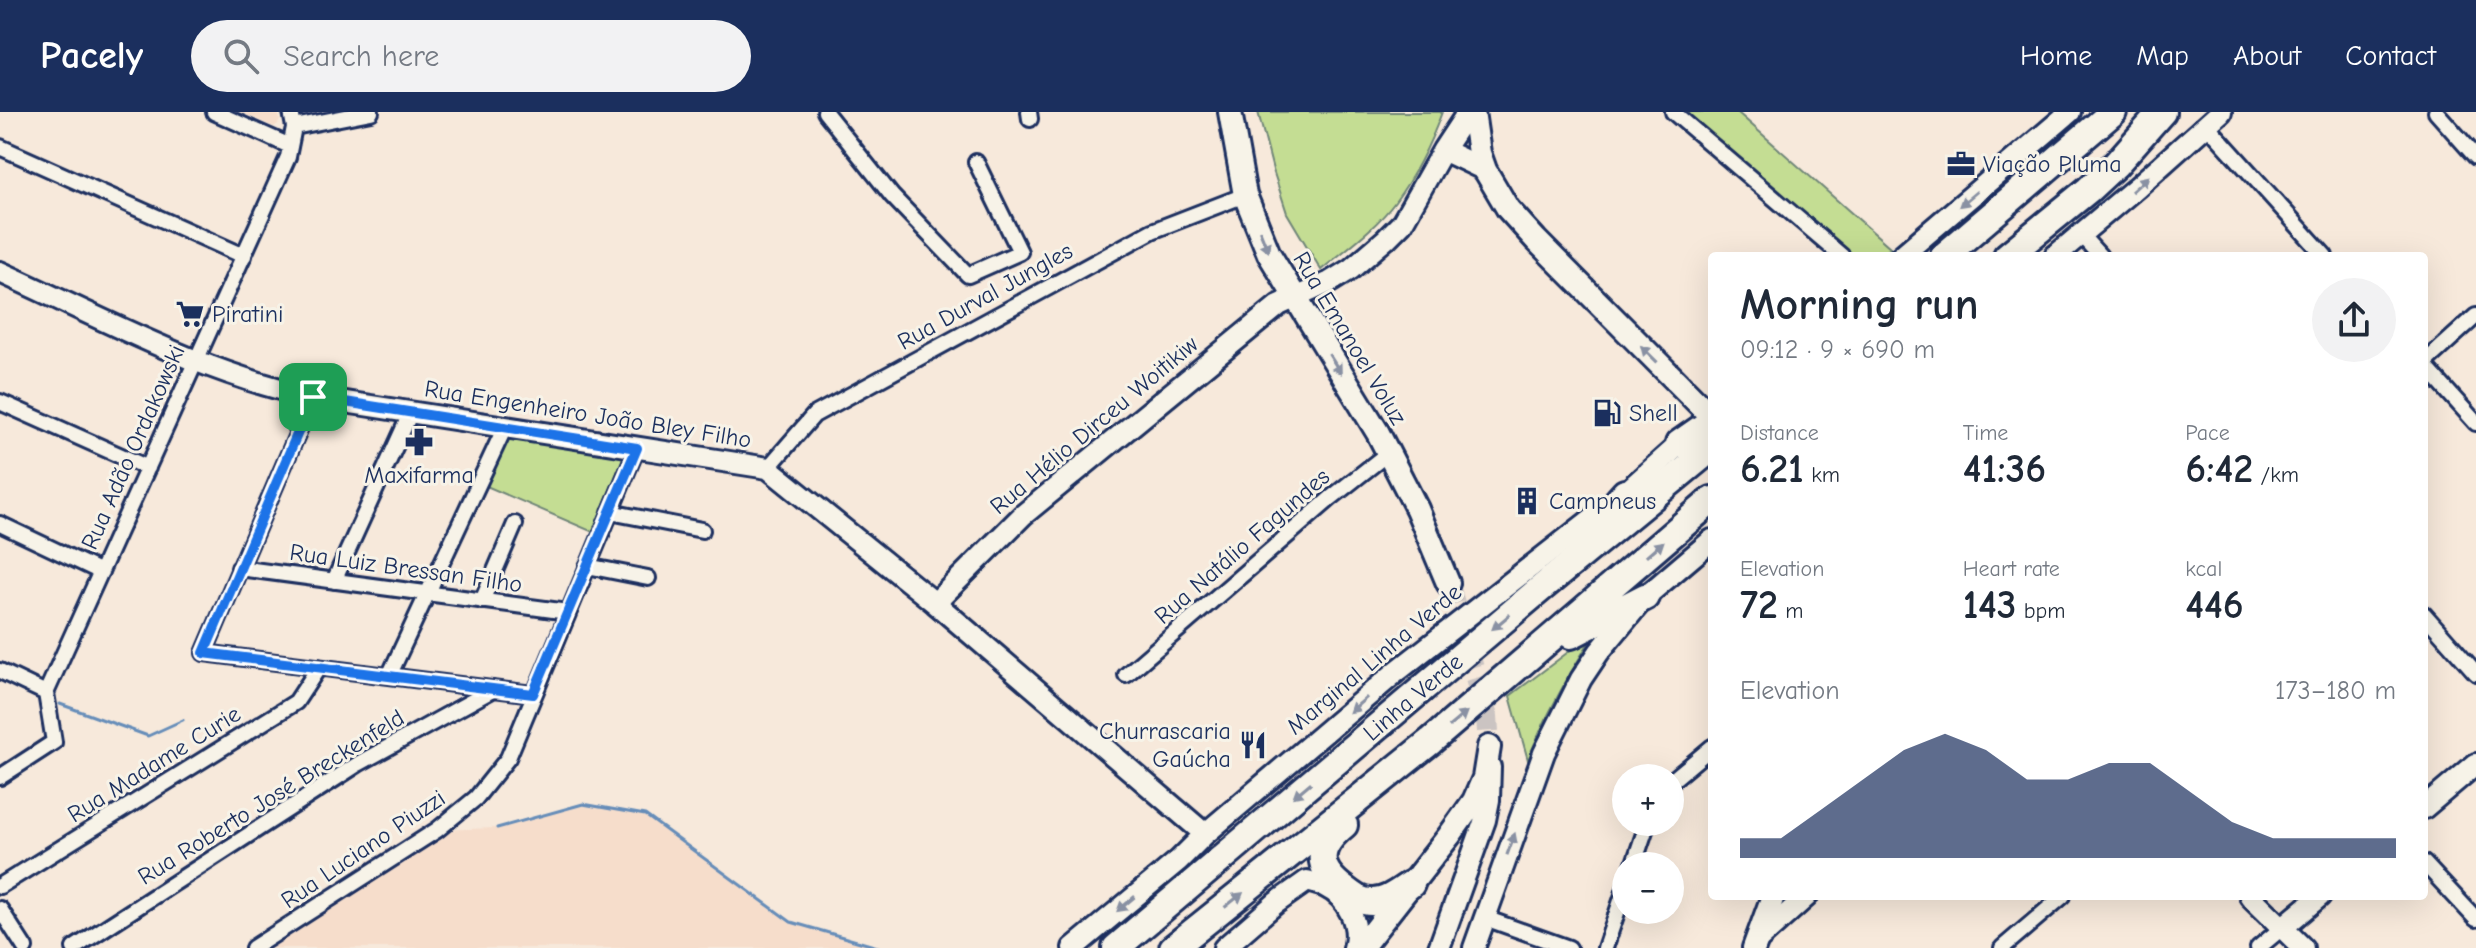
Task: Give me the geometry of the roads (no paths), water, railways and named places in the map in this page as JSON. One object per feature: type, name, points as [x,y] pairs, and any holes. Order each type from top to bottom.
[{"type":"highway","points":[[1949,252],[2113,112]]},
{"type":"highway","points":[[2012,252],[2116,164],[2162,114]]},
{"type":"highway","points":[[2024,252],[2044,226]]},
{"type":"highway","points":[[1679,444],[1708,417]]},
{"type":"highway","name":"Linha Verde","points":[[1116,948],[1708,451]]},
{"type":"highway","points":[[1539,590],[1625,493]]},
{"type":"highway","name":"Linha Verde","points":[[1173,948],[1431,741],[1708,503]]},
{"type":"highway","points":[[1536,653],[1645,597]]},
{"type":"highway","points":[[1411,884],[1385,900],[1358,900],[1333,881],[1323,866],[1323,853],[1333,834],[1421,758],[1431,741]]},
{"type":"main road","name":"Rua Emanoel Voluz","points":[[1230,112],[1245,195],[1269,254],[1378,433],[1417,509],[1448,583]]},
{"type":"main road","name":"Rua Hélio Dirceu Woitikiw","points":[[935,603],[1023,515],[1279,305],[1330,282],[1351,269],[1386,239],[1402,223],[1443,150],[1470,112]]},
{"type":"main road","points":[[1470,112],[1485,170],[1497,193],[1520,223],[1708,415]]},
{"type":"main road","points":[[1906,252],[2070,112]]},
{"type":"main road","points":[[2060,252],[2213,118]]},
{"type":"main road","points":[[1443,150],[1485,170]]},
{"type":"main road","name":"Rua Engenheiro João Bley Filho","points":[[0,272],[196,361],[267,387],[313,397],[768,468],[935,603],[1205,834]]},
{"type":"main road","name":"Marginal Linha Verde","points":[[1073,948],[1396,672],[1625,493],[1679,444]]},
{"type":"main road","points":[[1474,948],[1544,753],[1566,706],[1599,652],[1645,597],[1708,543]]},
{"type":"main road","points":[[1361,948],[1474,801],[1484,778],[1489,747]]},
{"type":"main road","points":[[1439,948],[1485,820],[1491,782],[1489,747]]},
{"type":"main road","points":[[2428,805],[2476,764]]},
{"type":"main road","points":[[1224,948],[1307,881],[1327,888],[1344,901],[1354,920],[1354,948]]},
{"type":"main road","points":[[1755,944],[1772,900]]},
{"type":"main road","points":[[1755,944],[1803,900]]},
{"type":"main road","points":[[2254,900],[2303,948]]},
{"type":"main road","points":[[2282,928],[2315,900]]},
{"type":"street","points":[[214,112],[290,146]]},
{"type":"street","points":[[291,112],[294,127],[371,112]]},
{"type":"street","points":[[825,112],[892,196],[968,275],[1020,252],[976,162]]},
{"type":"street","points":[[1673,112],[1837,252]]},
{"type":"street","points":[[2436,112],[2476,157]]},
{"type":"street","points":[[2213,118],[2322,252]]},
{"type":"street","name":"Rua Adão Ordakowski","points":[[46,693],[288,157],[294,127]]},
{"type":"street","points":[[0,147],[244,256]]},
{"type":"street","name":"Rua Durval Jungles","points":[[768,468],[814,415],[1152,231],[1245,195]]},
{"type":"street","points":[[2081,235],[2096,252]]},
{"type":"street","points":[[2428,360],[2476,316]]},
{"type":"street","points":[[2428,369],[2476,423]]},
{"type":"street","points":[[313,397],[204,653],[533,694]]},
{"type":"street","points":[[0,402],[148,468]]},
{"type":"street","points":[[334,581],[411,412]]},
{"type":"street","points":[[389,676],[505,427]]},
{"type":"street","name":"Rua Luciano Piuzzi","points":[[253,948],[437,830],[476,798],[508,758],[637,448]]},
{"type":"street","name":"Rua Natálio Fagundes","points":[[1126,675],[1331,498],[1388,453]]},
{"type":"street","points":[[610,512],[702,530]]},
{"type":"street","points":[[0,524],[101,572]]},
{"type":"street","points":[[482,601],[515,524]]},
{"type":"street","points":[[587,566],[648,578]]},
{"type":"street","name":"Rua Luiz Bressan Filho","points":[[239,568],[568,612]]},
{"type":"street","points":[[2428,619],[2476,673]]},
{"type":"street","name":"Rua Madame Curie","points":[[0,886],[296,702],[319,667]]},
{"type":"street","points":[[0,670],[46,693],[54,742],[0,777]]},
{"type":"street","name":"Rua Roberto José Breckenfeld","points":[[74,948],[358,764],[494,689]]},
{"type":"street","points":[[1684,770],[1708,750]]},
{"type":"street","points":[[2428,867],[2476,919]]},
{"type":"street","points":[[2002,948],[2058,900]]},
{"type":"street","points":[[0,909],[25,948]]},
{"type":"street","points":[[1485,918],[1569,948]]},
{"type":"street","points":[[1605,948],[1613,924]]},
{"type":"street","points":[[2258,948],[2282,928]]},
{"type":"waterway","points":[[60,704],[148,736],[183,720]]},
{"type":"waterway","points":[[497,828],[583,804],[645,815],[791,922],[881,948]]},
{"type":"tunnel","points":[[1448,583],[1487,716],[1489,747]]},
{"type":"place","name":"Viação Pluma","points":[[1961,164]]},
{"type":"place","name":"Piratini","points":[[190,314]]},
{"type":"place","name":"Shell","points":[[1607,413]]},
{"type":"place","name":"Maxifarma","points":[[419,442]]},
{"type":"place","name":"Campneus","points":[[1527,501]]},
{"type":"place","name":"Churrascaria Gaúcha","points":[[1253,745]]}]
